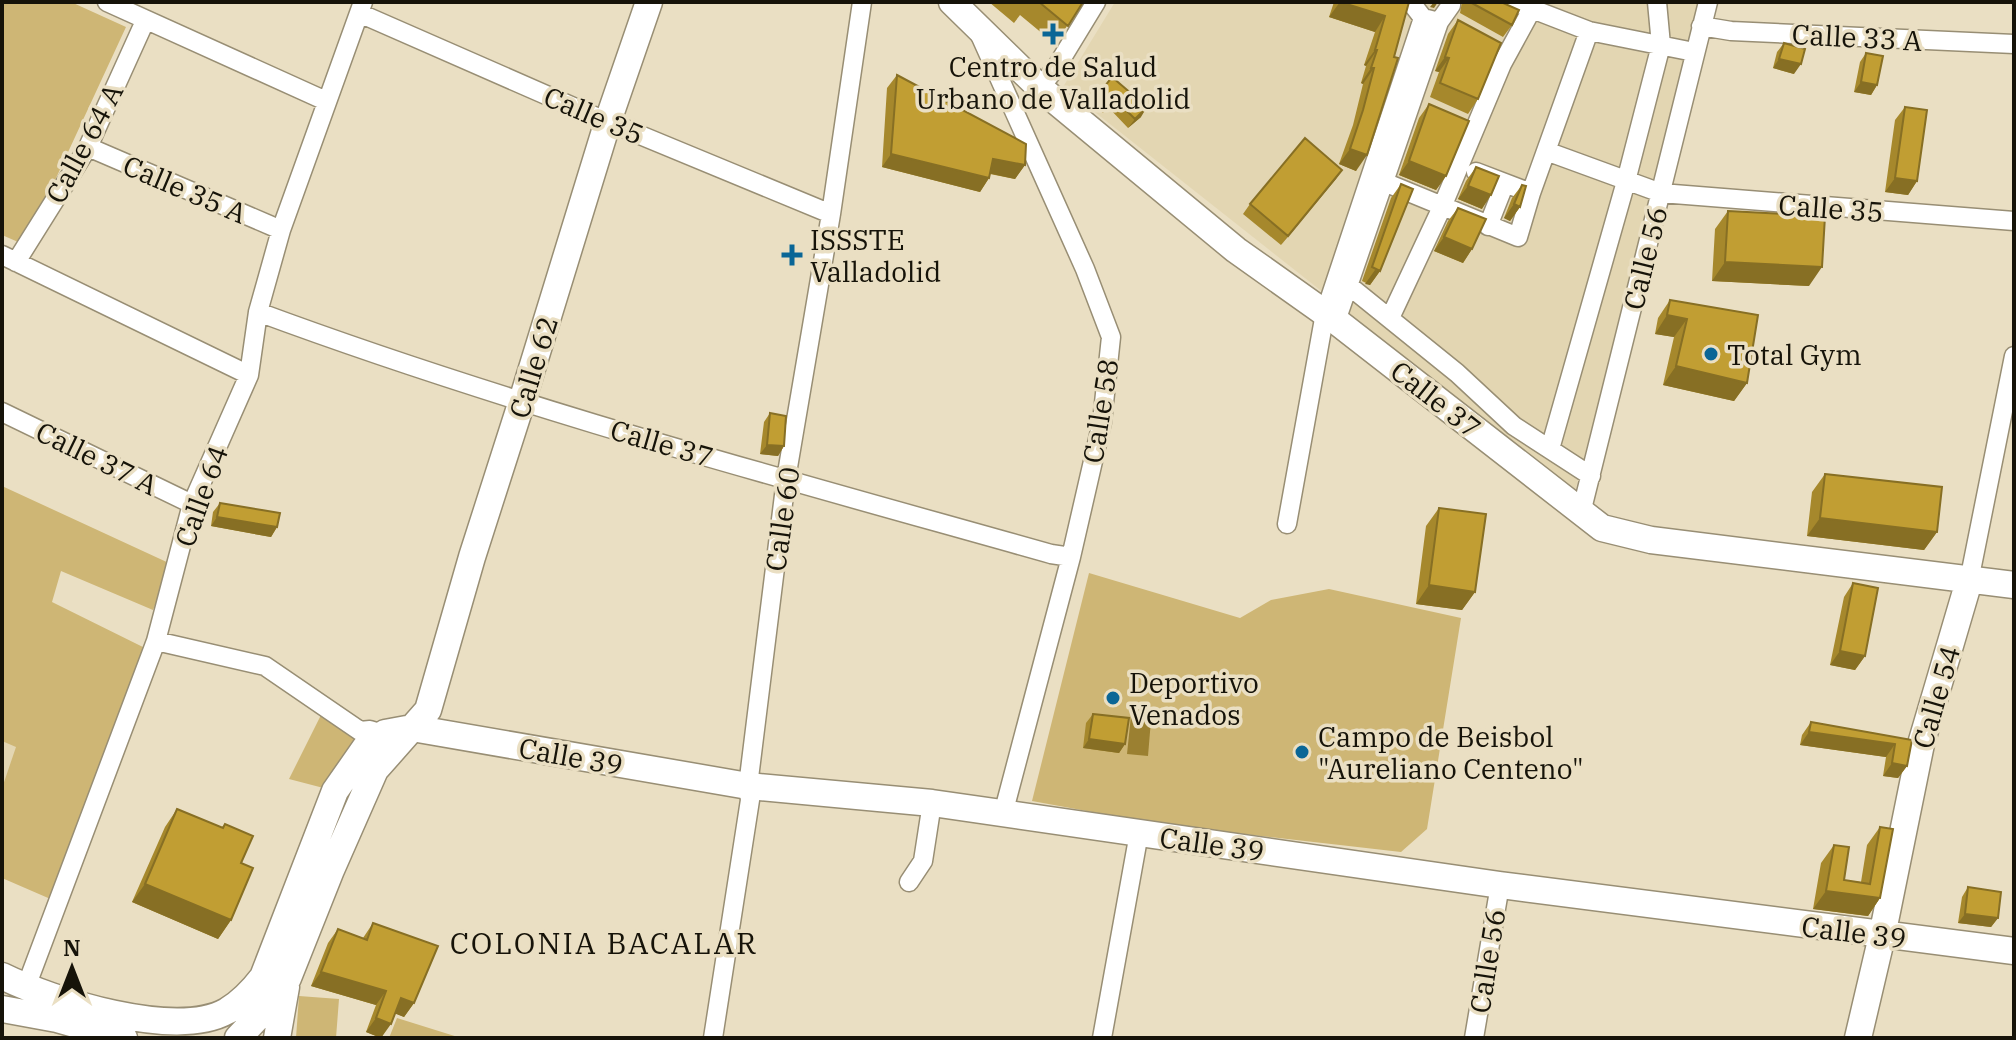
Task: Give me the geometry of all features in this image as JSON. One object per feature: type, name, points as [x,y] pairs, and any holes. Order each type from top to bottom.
[{"type":"main road","name":"Calle 62","points":[[320,864],[399,735],[428,710],[472,557],[608,121],[649,2]]},
{"type":"main road","name":"Calle 37","points":[[952,2],[1040,88],[1236,250],[1331,317],[1602,528],[1651,540],[2014,585]]},
{"type":"main road","name":"Calle 54","points":[[1858,1038],[1882,936],[1914,743],[1969,581]]},
{"type":"main road","name":"Calle 39","points":[[399,735],[748,786],[932,803],[1500,885],[2014,951]]},
{"type":"main road","points":[[14,982],[52,998],[186,1030],[216,1022],[263,977],[320,864]]},
{"type":"main road","points":[[277,1038],[288,978],[320,864]]},
{"type":"main road","points":[[238,1038],[269,1005],[288,978]]},
{"type":"main road","points":[[2,1009],[57,1019],[124,1038]]},
{"type":"street","points":[[107,2],[326,101]]},
{"type":"street","name":"Calle 60","points":[[713,1038],[750,800],[748,786],[786,479],[831,214],[862,2]]},
{"type":"street","points":[[1040,88],[1096,2]]},
{"type":"street","points":[[1550,449],[1661,45],[1657,2]]},
{"type":"street","name":"Calle 56","points":[[1581,513],[1654,191],[1708,2]]},
{"type":"street","points":[[1390,318],[1442,207],[1458,165],[1466,126],[1523,6],[1589,31],[1694,52]]},
{"type":"street","name":"Calle 35","points":[[361,7],[608,121],[831,214]]},
{"type":"street","name":"Calle 64","points":[[14,982],[156,641],[192,504],[249,375],[258,312],[281,230],[361,7]]},
{"type":"street","points":[[1331,317],[1348,285],[1384,182],[1418,104],[1437,14]]},
{"type":"street","points":[[1287,524],[1331,317],[1437,14]]},
{"type":"street","name":"Calle 64 A","points":[[9,259],[88,147],[145,21]]},
{"type":"street","name":"Calle 58","points":[[976,25],[1085,269],[1111,337],[1102,422],[1071,557],[1003,814]]},
{"type":"street","name":"Calle 33 A","points":[[1701,26],[1731,31],[2014,44]]},
{"type":"street","points":[[1384,182],[1518,237],[1589,31]]},
{"type":"street","name":"Calle 35 A","points":[[88,147],[281,230]]},
{"type":"street","name":"Calle 35","points":[[1546,151],[1654,191],[2014,221]]},
{"type":"street","points":[[1458,165],[1531,193]]},
{"type":"street","points":[[1488,226],[1505,183]]},
{"type":"street","points":[[9,259],[249,375]]},
{"type":"street","points":[[1348,285],[1457,373],[1514,426],[1591,476]]},
{"type":"street","name":"Calle 37","points":[[258,312],[522,401],[786,479],[1071,557]]},
{"type":"street","name":"Calle 54","points":[[1969,581],[2014,356]]},
{"type":"street","name":"Calle 37 A","points":[[2,412],[192,504]]},
{"type":"street","name":"Calle 39","points":[[156,641],[265,666],[360,731],[399,735]]},
{"type":"street","points":[[909,882],[923,861],[932,803]]},
{"type":"street","points":[[1102,1038],[1139,833]]},
{"type":"street","name":"Calle 56","points":[[1474,1038],[1500,885]]},
{"type":"shaded area","points":[[2,2],[71,2],[126,27],[25,245],[2,235]]},
{"type":"shaded area","points":[[1115,2],[1704,2],[1574,495],[1063,87]]},
{"type":"shaded area","points":[[2,486],[171,564],[153,610],[61,571],[52,602],[153,652],[62,904],[2,878],[2,788],[16,747],[2,741]]},
{"type":"shaded area","name":"Campo de Beisbol \"Aureliano Centeno\"","points":[[1089,573],[1240,618],[1271,600],[1329,589],[1461,618],[1427,829],[1401,852],[1158,824],[1032,801]]},
{"type":"shaded area","points":[[1132,706],[1152,708],[1148,756],[1127,754]]},
{"type":"shaded area","points":[[325,707],[360,731],[335,791],[289,779]]},
{"type":"shaded area","points":[[2,741],[17,746],[2,788]]},
{"type":"shaded area","points":[[299,996],[339,999],[336,1038],[296,1038]]},
{"type":"shaded area","points":[[397,1018],[461,1038],[389,1038]]},
{"type":"building","points":[[1039,2],[1083,2],[1068,26]]},
{"type":"building","points":[[1340,2],[1409,2],[1394,57],[1398,58],[1367,155],[1350,149],[1363,110],[1385,16]]},
{"type":"building","points":[[1470,2],[1501,2],[1519,10],[1512,25]]},
{"type":"building","points":[[1458,20],[1501,43],[1478,99],[1440,83]]},
{"type":"building","points":[[1784,43],[1805,49],[1801,64],[1779,59]]},
{"type":"building","points":[[1866,53],[1883,56],[1877,85],[1861,82]]},
{"type":"building","points":[[897,75],[1026,144],[1025,165],[993,159],[989,178],[891,154]]},
{"type":"building","points":[[1112,77],[1147,107],[1135,119],[1114,98],[1110,104],[1098,95]]},
{"type":"building","points":[[1429,104],[1469,121],[1446,176],[1409,161]]},
{"type":"building","points":[[1905,107],[1927,110],[1917,181],[1895,178]]},
{"type":"building","points":[[1305,138],[1342,170],[1288,236],[1250,204]]},
{"type":"building","points":[[1476,167],[1499,176],[1491,195],[1468,186]]},
{"type":"building","points":[[1401,184],[1413,189],[1380,271],[1372,267]]},
{"type":"building","points":[[1522,185],[1526,186],[1520,207],[1514,204]]},
{"type":"building","points":[[1458,208],[1486,219],[1472,249],[1444,237]]},
{"type":"building","points":[[1728,211],[1825,216],[1822,267],[1725,262]]},
{"type":"building","points":[[1670,300],[1758,315],[1747,383],[1676,366],[1687,319],[1667,315]]},
{"type":"building","points":[[770,413],[786,416],[784,446],[767,445]]},
{"type":"building","points":[[1825,474],[1942,487],[1937,532],[1820,518]]},
{"type":"building","points":[[220,503],[280,513],[277,527],[217,517]]},
{"type":"building","points":[[1439,508],[1486,514],[1475,592],[1429,585]]},
{"type":"building","points":[[1853,583],[1878,588],[1865,656],[1840,651]]},
{"type":"building","points":[[1093,714],[1129,718],[1125,744],[1089,739]]},
{"type":"building","points":[[1811,722],[1912,740],[1907,766],[1892,763],[1895,744],[1809,732]]},
{"type":"building","points":[[177,809],[223,828],[225,824],[253,836],[241,863],[253,868],[231,920],[145,884]]},
{"type":"building","points":[[1880,827],[1893,829],[1880,898],[1826,891],[1834,845],[1849,847],[1844,880],[1870,884]]},
{"type":"building","points":[[1968,887],[2001,892],[1998,918],[1965,914]]},
{"type":"building","points":[[373,923],[438,946],[414,1003],[401,998],[391,1024],[376,1018],[386,991],[321,972],[338,929],[367,940]]},
{"type":"place","name":"Centro de Salud Urbano de Valladolid","points":[[1053,34]]},
{"type":"place","name":"ISSSTE Valladolid","points":[[792,255]]},
{"type":"place","name":"Total Gym","points":[[1711,354]]},
{"type":"place","name":"Deportivo Venados","points":[[1113,698]]},
{"type":"place","name":"Campo de Beisbol \"Aureliano Centeno\"","points":[[1302,752]]},
{"type":"district","name":"COLONIA BACALAR","points":[[604,942]]}]
